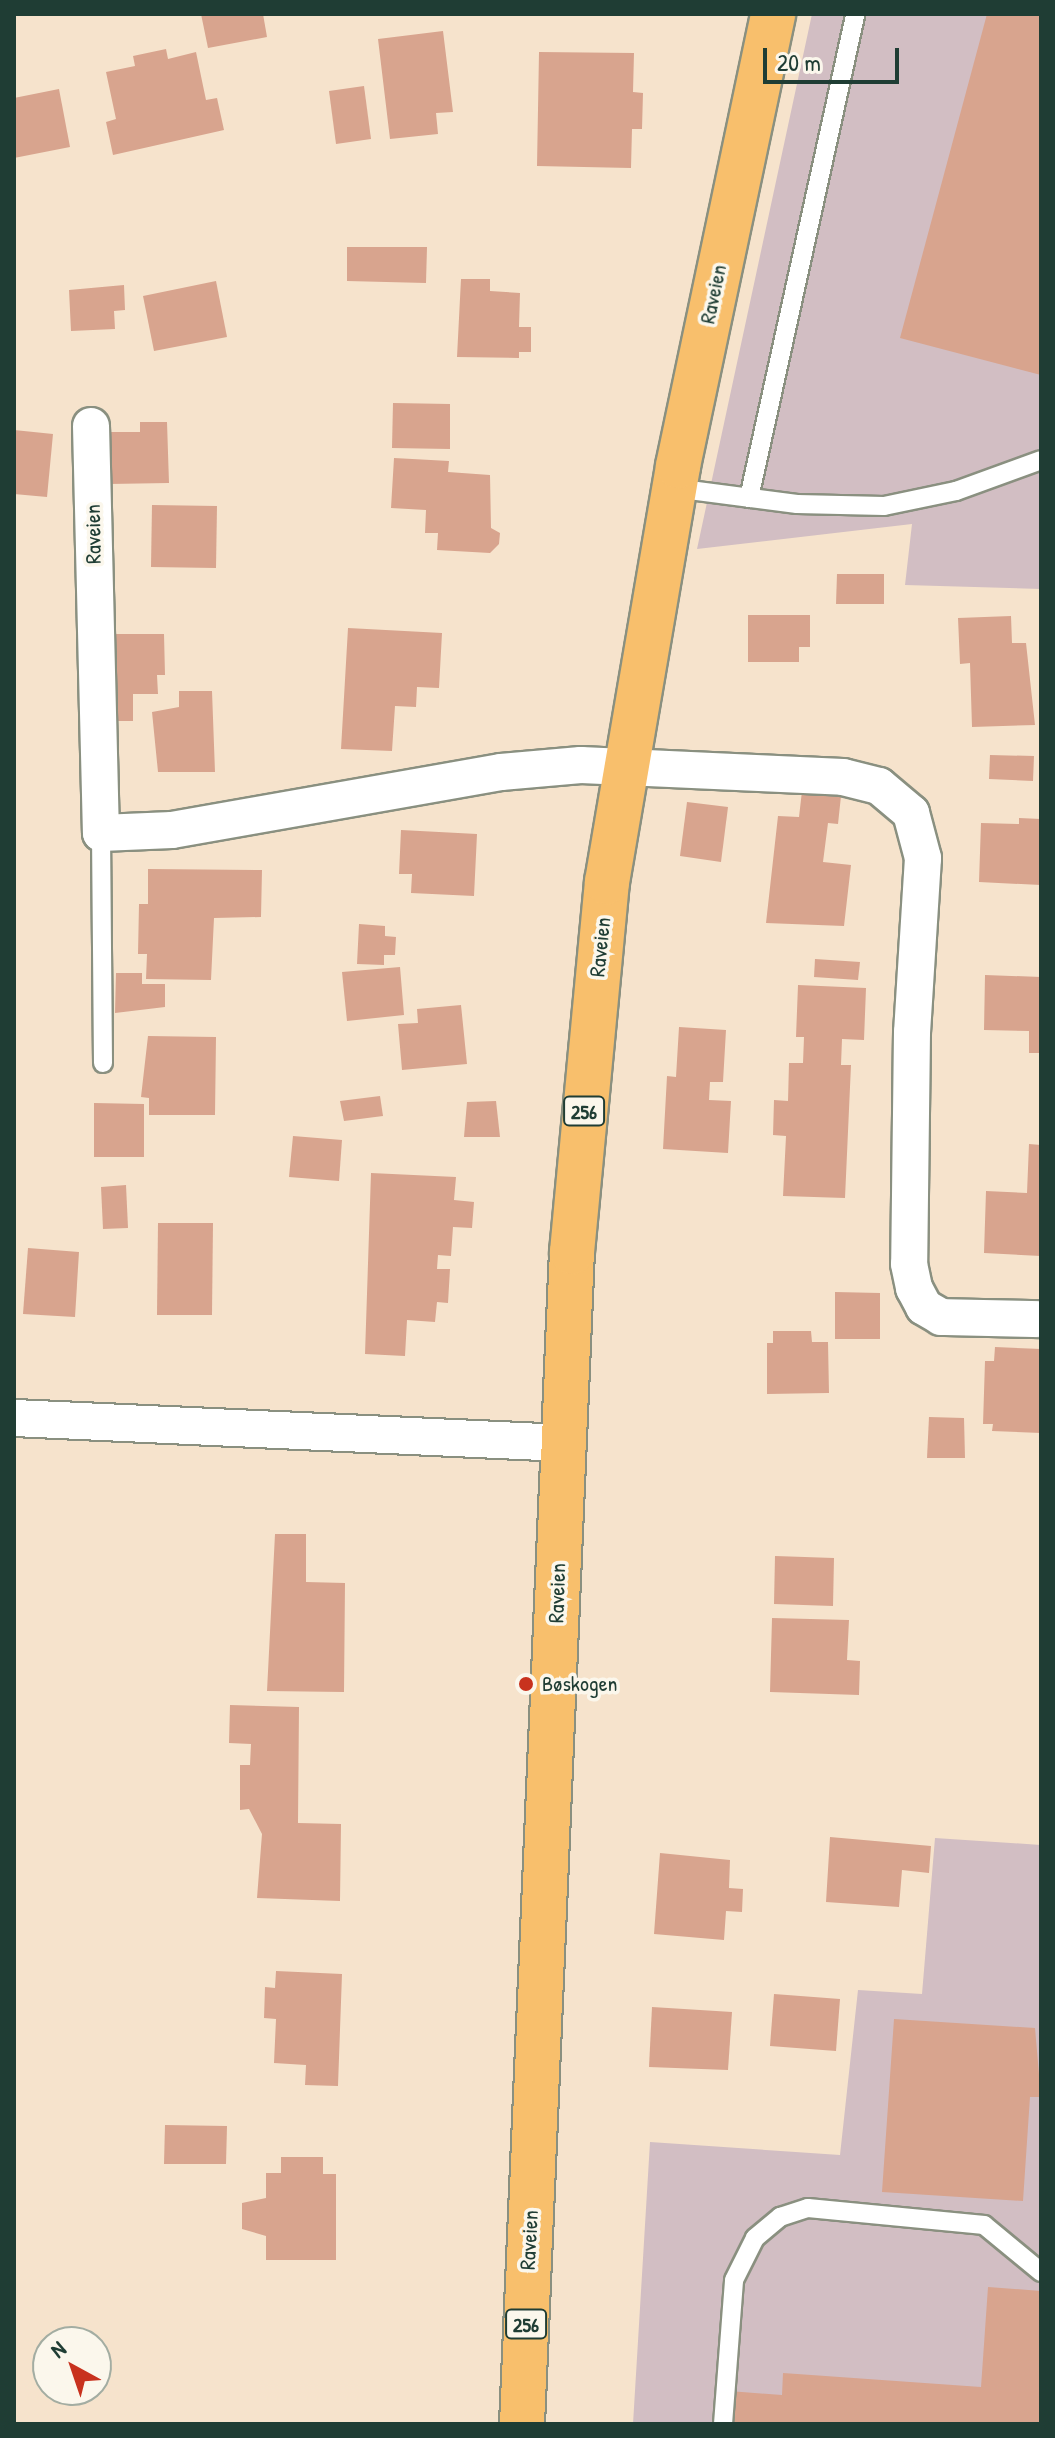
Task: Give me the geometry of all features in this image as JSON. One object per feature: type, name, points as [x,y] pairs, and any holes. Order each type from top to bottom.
[{"type":"main road","name":"Raveien","points":[[522,2424],[564,1443],[581,1139],[623,764],[674,488],[773,14]]},
{"type":"street","name":"Raveien","points":[[91,426],[101,833]]},
{"type":"street","points":[[101,833],[172,830],[501,772],[623,764],[843,777],[879,786],[911,813],[923,858],[912,1032],[909,1264],[914,1288],[924,1307],[941,1317],[1037,1319]]},
{"type":"street","points":[[14,1418],[564,1443]]},
{"type":"lane","points":[[749,498],[855,14]]},
{"type":"lane","points":[[674,488],[749,498],[884,506],[956,491],[1041,460]]},
{"type":"lane","name":"Raveien","points":[[101,833],[103,1063]]},
{"type":"lane","points":[[723,2424],[734,2280],[755,2238],[780,2217],[808,2208],[984,2225],[1041,2272]]},
{"type":"shaded area","points":[[812,14],[1041,14],[1041,589],[905,585],[912,524],[697,549]]},
{"type":"shaded area","points":[[935,1838],[1041,1845],[1041,2424],[633,2424],[650,2142],[840,2155],[858,1990],[922,1994]]},
{"type":"building","points":[[201,14],[263,14],[267,37],[208,48]]},
{"type":"building","points":[[987,14],[1041,14],[1041,375],[900,338]]},
{"type":"building","points":[[443,31],[453,112],[436,113],[438,134],[390,139],[378,39]]},
{"type":"building","points":[[166,49],[168,59],[196,52],[206,100],[217,98],[224,130],[113,155],[106,122],[116,119],[106,72],[135,66],[133,56]]},
{"type":"building","points":[[539,52],[634,53],[633,92],[643,93],[642,129],[632,129],[631,168],[537,166]]},
{"type":"building","points":[[364,86],[371,139],[336,144],[329,91]]},
{"type":"building","points":[[59,89],[70,147],[14,158],[14,98]]},
{"type":"building","points":[[347,247],[427,247],[426,283],[347,281]]},
{"type":"building","points":[[461,279],[490,279],[490,291],[520,293],[519,327],[531,327],[531,352],[519,352],[519,358],[457,357]]},
{"type":"building","points":[[216,281],[227,337],[154,351],[143,296]]},
{"type":"building","points":[[124,285],[125,310],[114,311],[115,329],[71,331],[69,290]]},
{"type":"building","points":[[393,403],[450,404],[450,449],[392,448]]},
{"type":"building","points":[[140,422],[167,422],[169,483],[109,484],[108,432],[140,432]]},
{"type":"building","points":[[14,430],[53,434],[47,497],[14,494]]},
{"type":"building","points":[[394,458],[449,461],[448,472],[490,475],[491,528],[500,533],[499,544],[490,553],[437,550],[438,533],[425,533],[426,510],[391,508]]},
{"type":"building","points":[[152,505],[217,506],[216,568],[151,567]]},
{"type":"building","points":[[837,574],[884,574],[884,604],[836,604]]},
{"type":"building","points":[[748,615],[810,615],[810,647],[799,647],[799,662],[748,662]]},
{"type":"building","points":[[1011,616],[1012,643],[1026,643],[1035,725],[972,727],[970,663],[960,664],[958,618]]},
{"type":"building","points":[[348,628],[442,633],[439,688],[417,687],[416,707],[395,706],[392,751],[341,749]]},
{"type":"building","points":[[114,634],[164,634],[165,675],[157,675],[158,694],[133,694],[133,721],[108,721]]},
{"type":"building","points":[[179,691],[212,691],[215,772],[158,772],[152,712],[179,707]]},
{"type":"building","points":[[990,755],[1034,756],[1033,781],[989,779]]},
{"type":"building","points":[[802,791],[841,796],[838,824],[828,823],[823,862],[851,865],[844,926],[766,923],[778,816],[799,817]]},
{"type":"building","points":[[687,802],[728,807],[721,862],[680,856]]},
{"type":"building","points":[[1019,818],[1041,819],[1041,885],[979,882],[981,823],[1019,824]]},
{"type":"building","points":[[401,830],[477,834],[474,896],[411,893],[412,874],[399,874]]},
{"type":"building","points":[[148,869],[262,870],[261,917],[214,918],[211,980],[146,979],[147,954],[138,954],[139,904],[148,904]]},
{"type":"building","points":[[359,924],[385,926],[385,936],[396,937],[395,955],[384,955],[384,965],[357,964]]},
{"type":"building","points":[[815,959],[860,962],[858,980],[814,977]]},
{"type":"building","points":[[400,967],[404,1015],[347,1021],[342,972]]},
{"type":"building","points":[[116,973],[142,973],[142,984],[165,984],[165,1007],[115,1013]]},
{"type":"building","points":[[985,975],[1041,977],[1041,1053],[1029,1053],[1029,1031],[984,1030]]},
{"type":"building","points":[[798,985],[866,988],[864,1040],[842,1039],[841,1065],[851,1065],[845,1198],[783,1196],[786,1136],[773,1135],[774,1100],[788,1101],[789,1063],[803,1063],[804,1037],[796,1037]]},
{"type":"building","points":[[461,1005],[467,1064],[402,1070],[398,1024],[418,1023],[417,1009]]},
{"type":"building","points":[[679,1027],[726,1030],[723,1082],[710,1082],[709,1100],[731,1101],[728,1153],[663,1149],[667,1076],[676,1077]]},
{"type":"building","points":[[148,1036],[216,1037],[215,1115],[149,1115],[149,1098],[141,1097]]},
{"type":"building","points":[[380,1096],[383,1116],[344,1121],[340,1101]]},
{"type":"building","points":[[496,1101],[500,1137],[464,1137],[467,1102]]},
{"type":"building","points":[[94,1103],[144,1104],[144,1157],[94,1157]]},
{"type":"building","points":[[293,1136],[342,1140],[339,1181],[289,1177]]},
{"type":"building","points":[[1029,1144],[1041,1145],[1041,1256],[984,1253],[986,1191],[1027,1193]]},
{"type":"building","points":[[371,1173],[456,1177],[454,1200],[474,1202],[472,1228],[453,1227],[451,1256],[438,1255],[437,1269],[450,1269],[448,1303],[437,1302],[435,1322],[407,1320],[405,1356],[365,1354]]},
{"type":"building","points":[[126,1185],[128,1228],[103,1229],[101,1187]]},
{"type":"building","points":[[158,1223],[213,1223],[212,1315],[157,1315]]},
{"type":"building","points":[[28,1248],[79,1252],[75,1317],[23,1314]]},
{"type":"building","points":[[835,1292],[880,1293],[880,1339],[835,1339]]},
{"type":"building","points":[[773,1331],[811,1331],[812,1342],[828,1342],[829,1393],[767,1394],[767,1343],[773,1343]]},
{"type":"building","points":[[995,1347],[1041,1349],[1041,1433],[992,1431],[993,1424],[983,1424],[985,1361],[994,1361]]},
{"type":"building","points":[[929,1417],[964,1418],[965,1458],[927,1458]]},
{"type":"building","points":[[275,1534],[306,1534],[306,1582],[345,1583],[344,1692],[267,1691]]},
{"type":"building","points":[[775,1556],[834,1558],[833,1606],[774,1604]]},
{"type":"building","points":[[772,1618],[849,1620],[847,1660],[860,1661],[859,1695],[770,1692]]},
{"type":"building","points":[[230,1705],[299,1707],[298,1823],[341,1824],[340,1901],[257,1898],[262,1834],[249,1809],[240,1810],[240,1765],[250,1765],[251,1744],[229,1743]]},
{"type":"building","points":[[830,1837],[931,1846],[929,1873],[902,1870],[899,1907],[826,1902]]},
{"type":"building","points":[[660,1853],[730,1860],[729,1888],[743,1889],[742,1912],[726,1911],[724,1940],[654,1934]]},
{"type":"building","points":[[276,1971],[342,1974],[338,2086],[305,2085],[306,2065],[274,2063],[276,2019],[264,2018],[265,1987],[275,1988]]},
{"type":"building","points":[[774,1994],[840,1999],[836,2051],[770,2046]]},
{"type":"building","points":[[652,2007],[732,2012],[728,2070],[649,2067]]},
{"type":"building","points":[[894,2019],[1035,2028],[1041,2097],[1030,2097],[1023,2201],[882,2192]]},
{"type":"building","points":[[165,2125],[227,2126],[226,2164],[164,2164]]},
{"type":"building","points":[[281,2157],[323,2157],[323,2174],[336,2174],[336,2260],[266,2260],[266,2236],[242,2229],[242,2203],[266,2198],[266,2173],[281,2173]]},
{"type":"building","points":[[988,2287],[1041,2291],[1041,2424],[727,2424],[729,2391],[782,2395],[783,2373],[981,2387]]},
{"type":"place","name":"Bøskogen","points":[[526,1684]]}]
